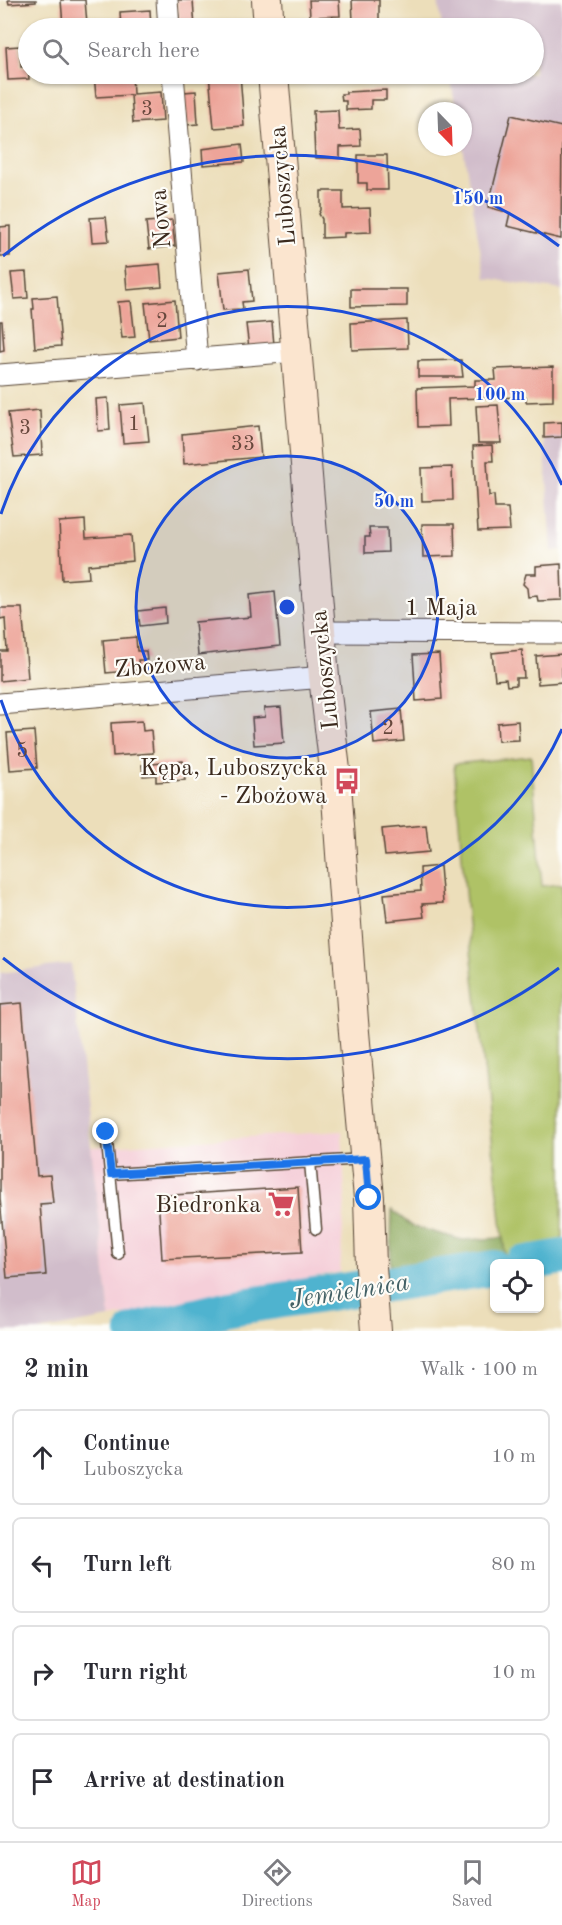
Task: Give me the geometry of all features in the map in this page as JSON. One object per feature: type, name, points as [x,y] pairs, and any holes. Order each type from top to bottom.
[{"type":"street","points":[[166,0],[168,18]]},
{"type":"street","points":[[267,0],[268,18]]},
{"type":"street","name":"Nowa","points":[[174,84],[197,360]]},
{"type":"street","name":"Luboszycka","points":[[274,84],[324,677],[335,770],[369,1198],[371,1267],[376,1322]]},
{"type":"street","points":[[0,375],[296,351]]},
{"type":"street","name":"1 Maja","points":[[320,632],[562,633]]},
{"type":"street","name":"Zbożowa","points":[[0,704],[324,677]]},
{"type":"lane","points":[[106,1132],[118,1254]]},
{"type":"lane","points":[[111,1174],[366,1159]]},
{"type":"lane","points":[[310,1162],[316,1229]]},
{"type":"shaded area","points":[[438,0],[562,0],[562,290],[485,278],[465,156],[472,156],[472,102],[455,102],[452,84],[544,84],[544,18],[441,18]]},
{"type":"shaded area","points":[[562,437],[562,550],[552,551],[544,438]]},
{"type":"shaded area","points":[[71,964],[110,1318],[38,1331],[0,1331],[0,973]]},
{"type":"shaded area","points":[[342,1131],[345,1198],[340,1272],[110,1318],[91,1147]]},
{"type":"green space","points":[[531,756],[542,886],[562,884],[562,1246],[505,1256],[467,914],[454,764]]},
{"type":"green space","points":[[392,1210],[412,1226],[462,1240],[503,1238],[505,1256],[390,1274]]},
{"type":"building","points":[[8,0],[36,0],[36,2],[9,4]]},
{"type":"building","points":[[61,0],[85,0],[86,18],[62,18]]},
{"type":"building","points":[[177,0],[193,0],[194,18],[179,18]]},
{"type":"building","points":[[309,0],[339,0],[340,16],[310,17]]},
{"type":"building","points":[[352,0],[379,0],[379,18],[353,18]]},
{"type":"building","points":[[150,10],[150,18],[120,18],[120,12]]},
{"type":"building","points":[[18,46],[18,80],[8,80],[6,47]]},
{"type":"building","points":[[95,84],[132,84],[133,94],[161,92],[163,121],[133,123],[131,95],[96,97]]},
{"type":"building","points":[[210,84],[241,84],[244,126],[214,128]]},
{"type":"building","points":[[386,90],[386,100],[371,100],[371,109],[346,110],[346,101],[342,101],[341,94],[346,94],[346,92]]},
{"type":"building","points":[[196,91],[198,124],[186,125],[184,92]]},
{"type":"building","points":[[338,110],[339,130],[360,129],[361,146],[340,147],[340,158],[315,158],[313,111]]},
{"type":"building","points":[[511,115],[562,127],[561,239],[507,226],[510,213],[488,207]]},
{"type":"building","points":[[242,144],[244,162],[203,165],[202,149]]},
{"type":"building","points":[[358,155],[387,155],[388,190],[367,190],[367,183],[358,183]]},
{"type":"building","points":[[321,191],[343,191],[343,209],[370,208],[371,232],[344,233],[344,237],[322,238],[322,219],[319,214]]},
{"type":"building","points":[[106,217],[109,241],[92,242],[90,218]]},
{"type":"building","points":[[172,220],[175,246],[149,249],[146,222]]},
{"type":"building","points":[[10,226],[10,256],[0,256],[0,227]]},
{"type":"building","points":[[160,264],[162,287],[127,290],[125,267]]},
{"type":"building","points":[[249,269],[252,301],[242,302],[243,309],[223,310],[219,272]]},
{"type":"building","points":[[26,272],[28,298],[14,299],[11,273]]},
{"type":"building","points":[[351,289],[407,289],[407,306],[351,307]]},
{"type":"building","points":[[57,296],[61,346],[35,348],[33,298]]},
{"type":"building","points":[[175,300],[178,337],[149,340],[145,303]]},
{"type":"building","points":[[131,301],[135,337],[122,338],[118,302]]},
{"type":"building","points":[[407,320],[408,348],[352,350],[351,323]]},
{"type":"building","points":[[0,321],[2,321],[4,350],[0,351]]},
{"type":"building","points":[[272,322],[274,345],[249,348],[246,324]]},
{"type":"building","points":[[461,360],[463,377],[418,377],[418,361]]},
{"type":"building","points":[[553,367],[553,401],[526,402],[526,397],[448,399],[449,426],[418,427],[417,388],[475,386],[475,380],[496,380],[495,369]]},
{"type":"building","points":[[108,398],[110,430],[98,431],[96,399]]},
{"type":"building","points":[[145,403],[149,441],[123,443],[120,405]]},
{"type":"building","points":[[498,405],[501,443],[478,443],[476,406]]},
{"type":"building","points":[[40,410],[42,455],[14,457],[8,413]]},
{"type":"building","points":[[562,422],[562,437],[544,438],[544,423]]},
{"type":"building","points":[[258,426],[261,457],[184,464],[182,434]]},
{"type":"building","points":[[492,445],[493,461],[487,461],[489,496],[494,495],[495,508],[508,508],[510,530],[478,531],[473,446]]},
{"type":"building","points":[[452,467],[453,500],[422,501],[421,468]]},
{"type":"building","points":[[85,520],[86,538],[131,535],[133,561],[88,565],[89,578],[62,580],[59,522]]},
{"type":"building","points":[[422,524],[454,524],[455,556],[423,557]]},
{"type":"building","points":[[369,528],[387,528],[388,552],[365,553],[365,537],[370,537]]},
{"type":"building","points":[[561,564],[562,600],[538,601],[537,596],[528,597],[527,588],[523,584],[526,574],[536,574],[536,566]]},
{"type":"building","points":[[275,592],[280,646],[198,655],[195,622],[251,617],[249,595]]},
{"type":"building","points":[[0,608],[22,608],[28,678],[0,681],[0,651],[7,651],[5,618],[0,619]]},
{"type":"building","points":[[165,608],[166,623],[140,626],[138,611]]},
{"type":"building","points":[[136,637],[137,651],[146,651],[147,660],[138,660],[139,670],[106,673],[103,640]]},
{"type":"building","points":[[522,650],[524,678],[516,678],[516,685],[507,686],[506,679],[495,680],[492,653]]},
{"type":"building","points":[[439,654],[442,699],[416,701],[413,655]]},
{"type":"building","points":[[562,654],[562,682],[538,684],[536,656]]},
{"type":"building","points":[[281,707],[284,743],[254,745],[252,718],[265,717],[264,708]]},
{"type":"building","points":[[401,709],[404,741],[374,744],[371,712]]},
{"type":"building","points":[[142,721],[143,731],[151,730],[153,753],[113,756],[111,723]]},
{"type":"building","points":[[518,721],[519,740],[498,741],[497,723]]},
{"type":"building","points":[[34,731],[37,768],[10,770],[7,733]]},
{"type":"building","points":[[183,761],[185,780],[156,782],[156,775],[143,776],[142,765]]},
{"type":"building","points":[[426,825],[429,852],[385,856],[382,829]]},
{"type":"building","points":[[440,866],[443,903],[422,904],[424,917],[387,921],[384,894],[421,891],[420,868]]},
{"type":"building","points":[[22,1003],[37,1176],[50,1175],[53,1203],[40,1204],[46,1275],[7,1278],[0,1198],[0,1005]]},
{"type":"building","points":[[298,1187],[302,1252],[162,1259],[158,1196]]},
{"type":"waterway","name":"Jemielnica","points":[[544,1260],[562,1257]]},
{"type":"waterway","name":"Jemielnica","points":[[134,1331],[230,1308],[490,1269]]},
{"type":"place","name":"Kępa, Luboszycka - Zbożowa","points":[[347,781]]},
{"type":"place","name":"Biedronka","points":[[281,1204]]},
{"type":"route","points":[[106,1132],[111,1174],[366,1159],[369,1198]]}]
